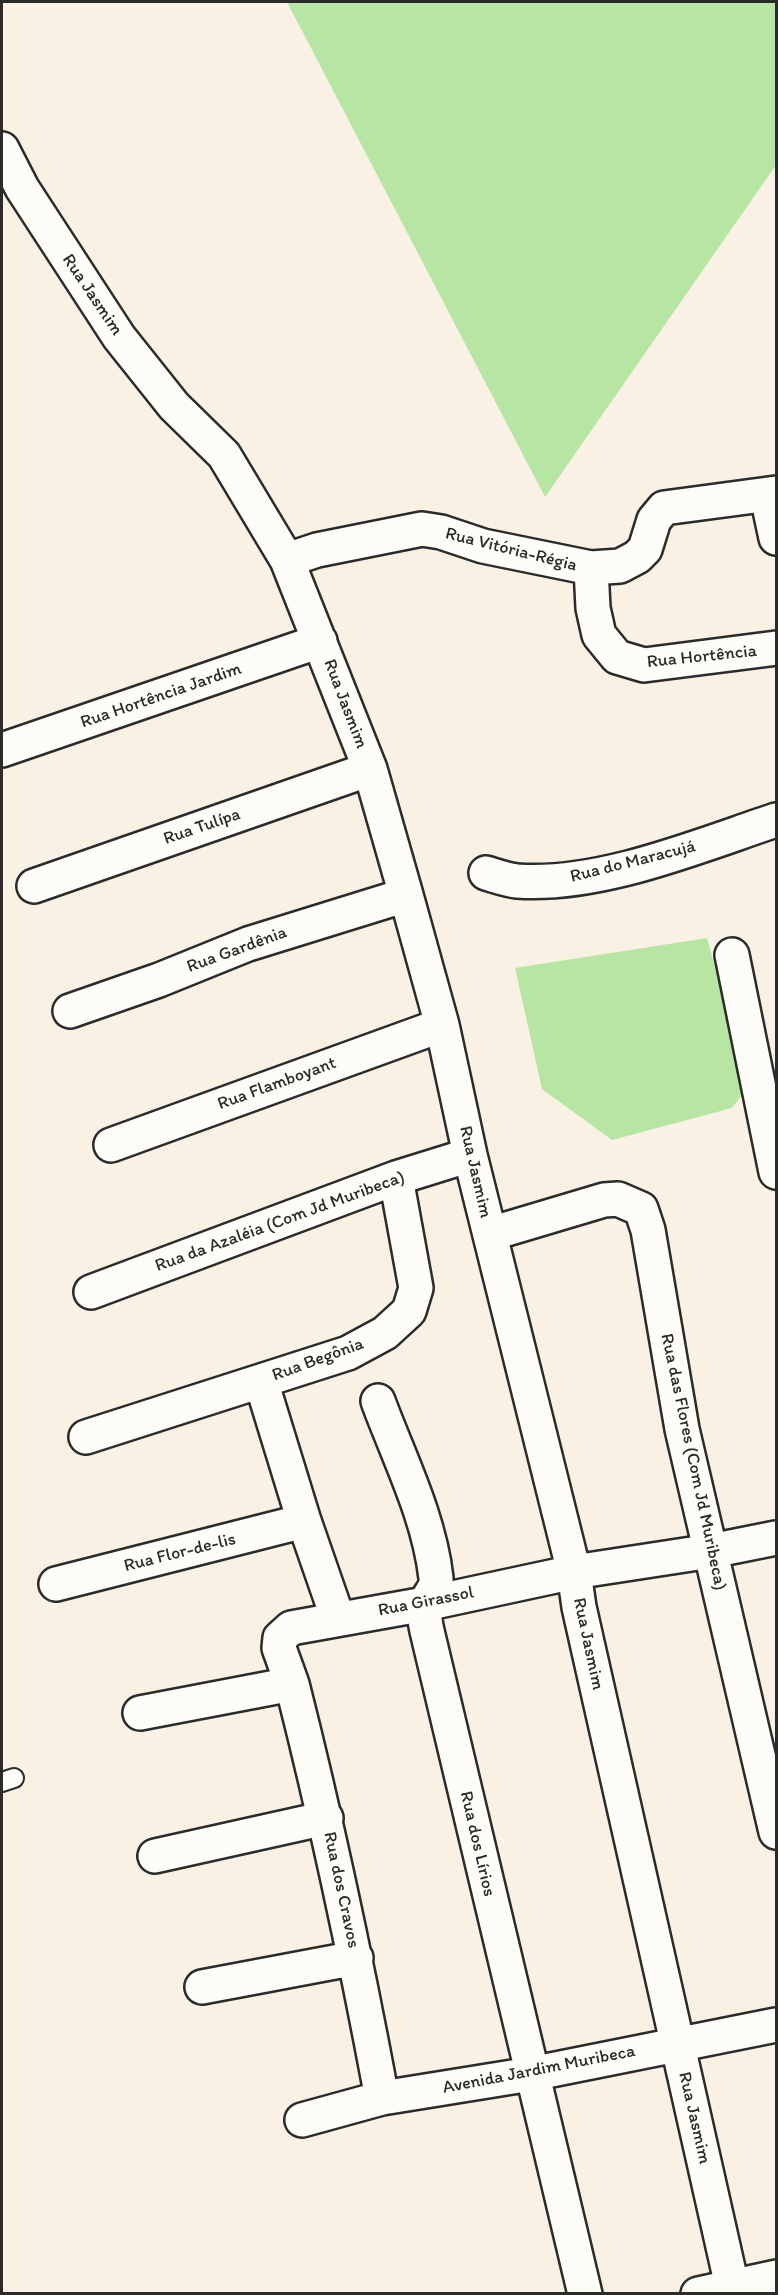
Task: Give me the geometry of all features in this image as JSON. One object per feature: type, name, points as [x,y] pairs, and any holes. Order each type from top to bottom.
[{"type":"street","name":"Rua Jasmim","points":[[2,149],[22,188],[119,337],[174,406],[224,455],[288,560],[370,769],[442,1025],[470,1155],[574,1572],[579,1607],[732,2286]]},
{"type":"street","name":"Rua Vitória-Régia","points":[[288,560],[317,550],[422,529],[441,532],[483,546],[591,568],[620,566],[637,558],[645,549],[654,520],[664,508],[772,495]]},
{"type":"street","points":[[772,495],[777,538]]},
{"type":"street","name":"Rua Hortência","points":[[591,568],[593,608],[599,635],[617,657],[652,665],[777,648]]},
{"type":"street","name":"Rua Hortência Jardim","points":[[2,750],[320,640]]},
{"type":"street","name":"Rua Tulípa","points":[[34,886],[370,769]]},
{"type":"street","name":"Rua do Maracujá","points":[[486,873],[516,881],[561,880],[611,872],[666,857],[777,820]]},
{"type":"street","name":"Rua Gardênia","points":[[70,1011],[159,980],[248,944],[406,895]]},
{"type":"street","points":[[732,955],[777,1172]]},
{"type":"street","name":"Rua Flamboyant","points":[[111,1145],[442,1025]]},
{"type":"street","name":"Rua da Azaléia (Com Jd Muribeca)","points":[[92,1292],[396,1178],[470,1155]]},
{"type":"street","name":"Rua Begônia","points":[[86,1437],[348,1353],[385,1333],[409,1311],[416,1288],[396,1178]]},
{"type":"street","name":"Rua das Flores (Com Jd Muribeca)","points":[[490,1234],[604,1200],[618,1199],[641,1209],[648,1230],[682,1429],[777,1832]]},
{"type":"street","name":"Rua Begônia","points":[[261,1381],[304,1521],[338,1619]]},
{"type":"street","name":"Rua dos Lírios","points":[[378,1401],[431,1547],[437,1581],[425,1604],[427,1631],[585,2294]]},
{"type":"street","name":"Rua Flor-de-lis","points":[[56,1584],[304,1521]]},
{"type":"street","name":"Rua Girassol","points":[[292,1684],[279,1648],[280,1638],[291,1628],[425,1604],[574,1572],[711,1551],[777,1538]]},
{"type":"street","points":[[140,1713],[292,1684]]},
{"type":"street","name":"Rua dos Cravos","points":[[292,1684],[326,1818],[356,1958],[382,2098]]},
{"type":"street","points":[[155,1856],[326,1818]]},
{"type":"street","points":[[202,1987],[356,1958]]},
{"type":"street","name":"Avenida Jardim Muribeca","points":[[302,2120],[382,2098],[531,2074],[777,2025]]},
{"type":"street","points":[[698,2294],[777,2277]]},
{"type":"green space","points":[[287,2],[776,2],[776,165],[545,497]]},
{"type":"green space","points":[[707,938],[747,1088],[732,1108],[612,1140],[542,1089],[515,968]]}]
